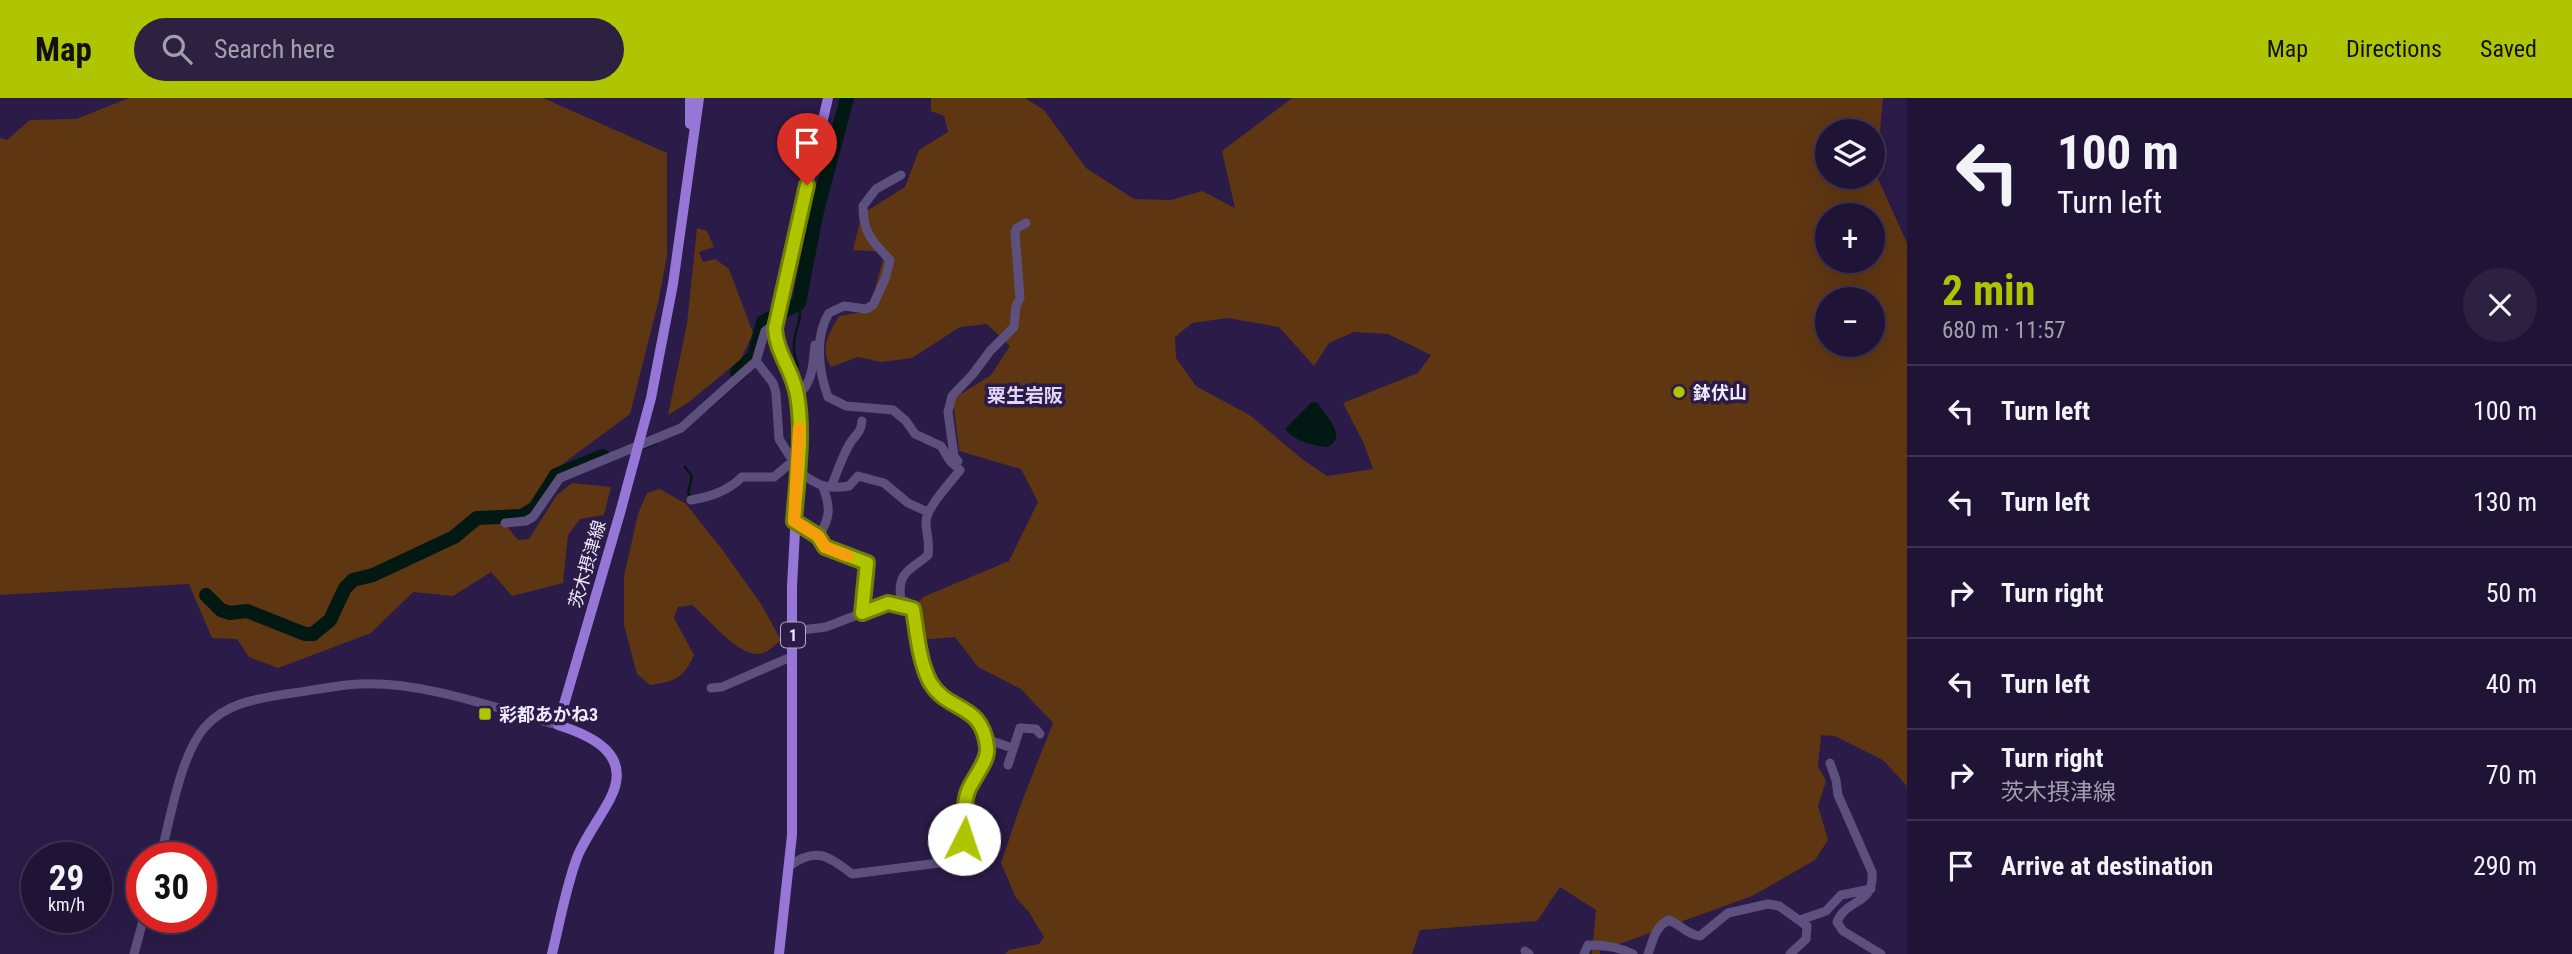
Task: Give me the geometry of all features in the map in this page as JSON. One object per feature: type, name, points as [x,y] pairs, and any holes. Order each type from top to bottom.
[{"type":"main road","name":"茨木摂津線","points":[[690,98],[692,141]]},
{"type":"main road","name":"茨木摂津線","points":[[558,725],[620,513],[650,398],[673,284],[699,98]]},
{"type":"main road","name":"1","points":[[779,954],[792,835],[794,461],[800,440],[797,395],[777,348],[776,319],[828,98]]},
{"type":"main road","points":[[552,954],[574,866],[587,835],[610,799],[616,779],[613,759],[600,743],[584,733],[558,725]]},
{"type":"street","points":[[901,176],[876,189],[863,206],[863,225],[872,242],[890,260],[885,279],[873,305],[866,309],[844,306],[829,313],[820,344],[820,367],[828,397],[846,406],[892,410],[906,421],[915,434],[940,446],[960,470]]},
{"type":"street","points":[[960,470],[951,443],[948,412],[950,404],[953,396],[990,351],[1014,327],[1016,306],[1020,298],[1014,233],[1026,223]]},
{"type":"street","points":[[505,523],[526,521],[533,517],[559,478],[681,428],[756,361],[765,330],[776,319]]},
{"type":"street","points":[[797,395],[802,392],[813,372],[815,345],[820,344]]},
{"type":"street","points":[[756,361],[773,383],[776,393],[779,439],[814,484],[827,487],[849,486],[858,476],[884,483],[908,503],[928,512]]},
{"type":"street","points":[[818,536],[828,521],[827,487],[850,442],[859,434],[862,421]]},
{"type":"street","points":[[691,500],[713,496],[735,485],[742,477],[774,477],[794,461]]},
{"type":"street","points":[[789,866],[803,856],[815,853],[834,860],[852,874],[963,860],[967,793],[988,752],[985,732],[974,715],[948,700],[932,684],[924,666],[913,605],[901,599],[900,594],[905,572],[928,555],[928,512],[960,470]]},
{"type":"street","points":[[794,521],[818,536],[825,547],[867,563],[862,613]]},
{"type":"street","points":[[793,631],[826,627],[888,603],[913,609]]},
{"type":"street","points":[[711,688],[722,687],[786,659],[791,660]]},
{"type":"street","points":[[164,842],[186,760],[194,741],[220,713],[236,704],[360,684],[393,685],[422,689],[558,725]]},
{"type":"street","points":[[1008,765],[1020,728],[1036,729],[1040,734]]},
{"type":"street","points":[[986,739],[1012,748]]},
{"type":"street","points":[[1830,763],[1838,794],[1872,872],[1873,883],[1860,902],[1845,910],[1837,922],[1843,931],[1881,954]]},
{"type":"street","points":[[1800,920],[1826,911],[1841,895],[1871,889]]},
{"type":"street","points":[[1648,954],[1663,922],[1669,920],[1679,924],[1693,936],[1700,936],[1728,913],[1768,904],[1779,906],[1807,926],[1808,933],[1801,946],[1790,954]]},
{"type":"street","points":[[134,954],[140,933]]},
{"type":"street","points":[[1584,954],[1588,945],[1598,945],[1620,948],[1633,954]]},
{"type":"shaded area","points":[[129,98],[543,98],[667,153],[667,256],[630,414],[553,471],[533,505],[504,523],[518,540],[529,539],[557,495],[572,483],[611,487],[604,515],[580,519],[568,535],[563,583],[512,596],[491,572],[453,596],[413,592],[371,633],[278,668],[249,657],[237,639],[212,638],[189,584],[0,595],[0,138],[7,140],[30,120],[76,119]]},
{"type":"shaded area","points":[[931,98],[1025,98],[1044,110],[1086,168],[1134,199],[1171,200],[1202,191],[1235,208],[1222,151],[1292,98],[1883,98],[1881,119],[1815,119],[1815,189],[1883,189],[1907,243],[1907,786],[1883,760],[1835,736],[1821,735],[1818,766],[1826,781],[1818,806],[1828,840],[1815,860],[1752,896],[1600,951],[1600,954],[1592,954],[1596,910],[1560,887],[1537,921],[1420,930],[1412,954],[1005,954],[1009,950],[1039,944],[1044,937],[1029,912],[1016,898],[1001,863],[1053,723],[1021,689],[978,667],[955,637],[920,640],[914,608],[923,597],[1009,561],[1038,502],[1021,469],[959,451],[953,399],[991,375],[1010,346],[987,324],[960,327],[912,358],[881,362],[858,357],[831,367],[826,354],[827,341],[839,316],[869,311],[885,252],[853,250],[862,214],[905,187],[919,150],[948,132],[944,116],[931,111]],"holes":[[[1228,318],[1279,327],[1314,366],[1329,343],[1354,332],[1388,334],[1431,355],[1418,373],[1343,403],[1364,444],[1373,469],[1327,476],[1302,459],[1251,416],[1196,386],[1176,358],[1175,337],[1192,323]]]},
{"type":"shaded area","points":[[697,228],[707,231],[714,247],[699,252],[703,262],[715,259],[729,269],[753,333],[741,359],[689,402],[668,415],[687,324]]},
{"type":"shaded area","points":[[1312,402],[1318,403],[1334,426],[1336,437],[1334,443],[1328,447],[1305,442],[1285,429]]},
{"type":"shaded area","points":[[660,489],[686,504],[761,604],[781,640],[764,653],[750,652],[723,635],[692,605],[678,607],[674,618],[694,655],[677,678],[650,685],[637,674],[624,625],[624,576],[638,514],[647,493]]},
{"type":"waterway","points":[[737,372],[754,356],[763,322],[799,303],[816,215],[847,98]]},
{"type":"waterway","points":[[798,366],[794,339],[800,312],[799,303]]},
{"type":"waterway","points":[[708,409],[746,375]]},
{"type":"waterway","points":[[640,450],[656,443]]},
{"type":"waterway","points":[[206,595],[221,610],[230,613],[247,611],[305,634],[313,634],[330,620],[345,588],[353,580],[373,575],[454,537],[477,518],[522,516],[535,508],[556,475],[603,456]]},
{"type":"waterway","points":[[685,467],[692,476],[688,494],[692,496]]},
{"type":"slow traffic","points":[[799,428],[794,521],[818,536],[825,547],[848,556]]},
{"type":"place","name":"鉢伏山","points":[[1679,392]]},
{"type":"place","name":"彩都あかね3","points":[[485,714]]},
{"type":"district","name":"粟生岩阪","points":[[1025,395]]},
{"type":"route","points":[[807,185],[775,328],[777,348],[795,386],[799,407],[800,440],[794,521],[818,536],[825,547],[867,563],[862,613],[888,603],[913,609],[924,666],[932,684],[948,700],[974,715],[985,732],[988,752],[967,793],[964,839]]}]
